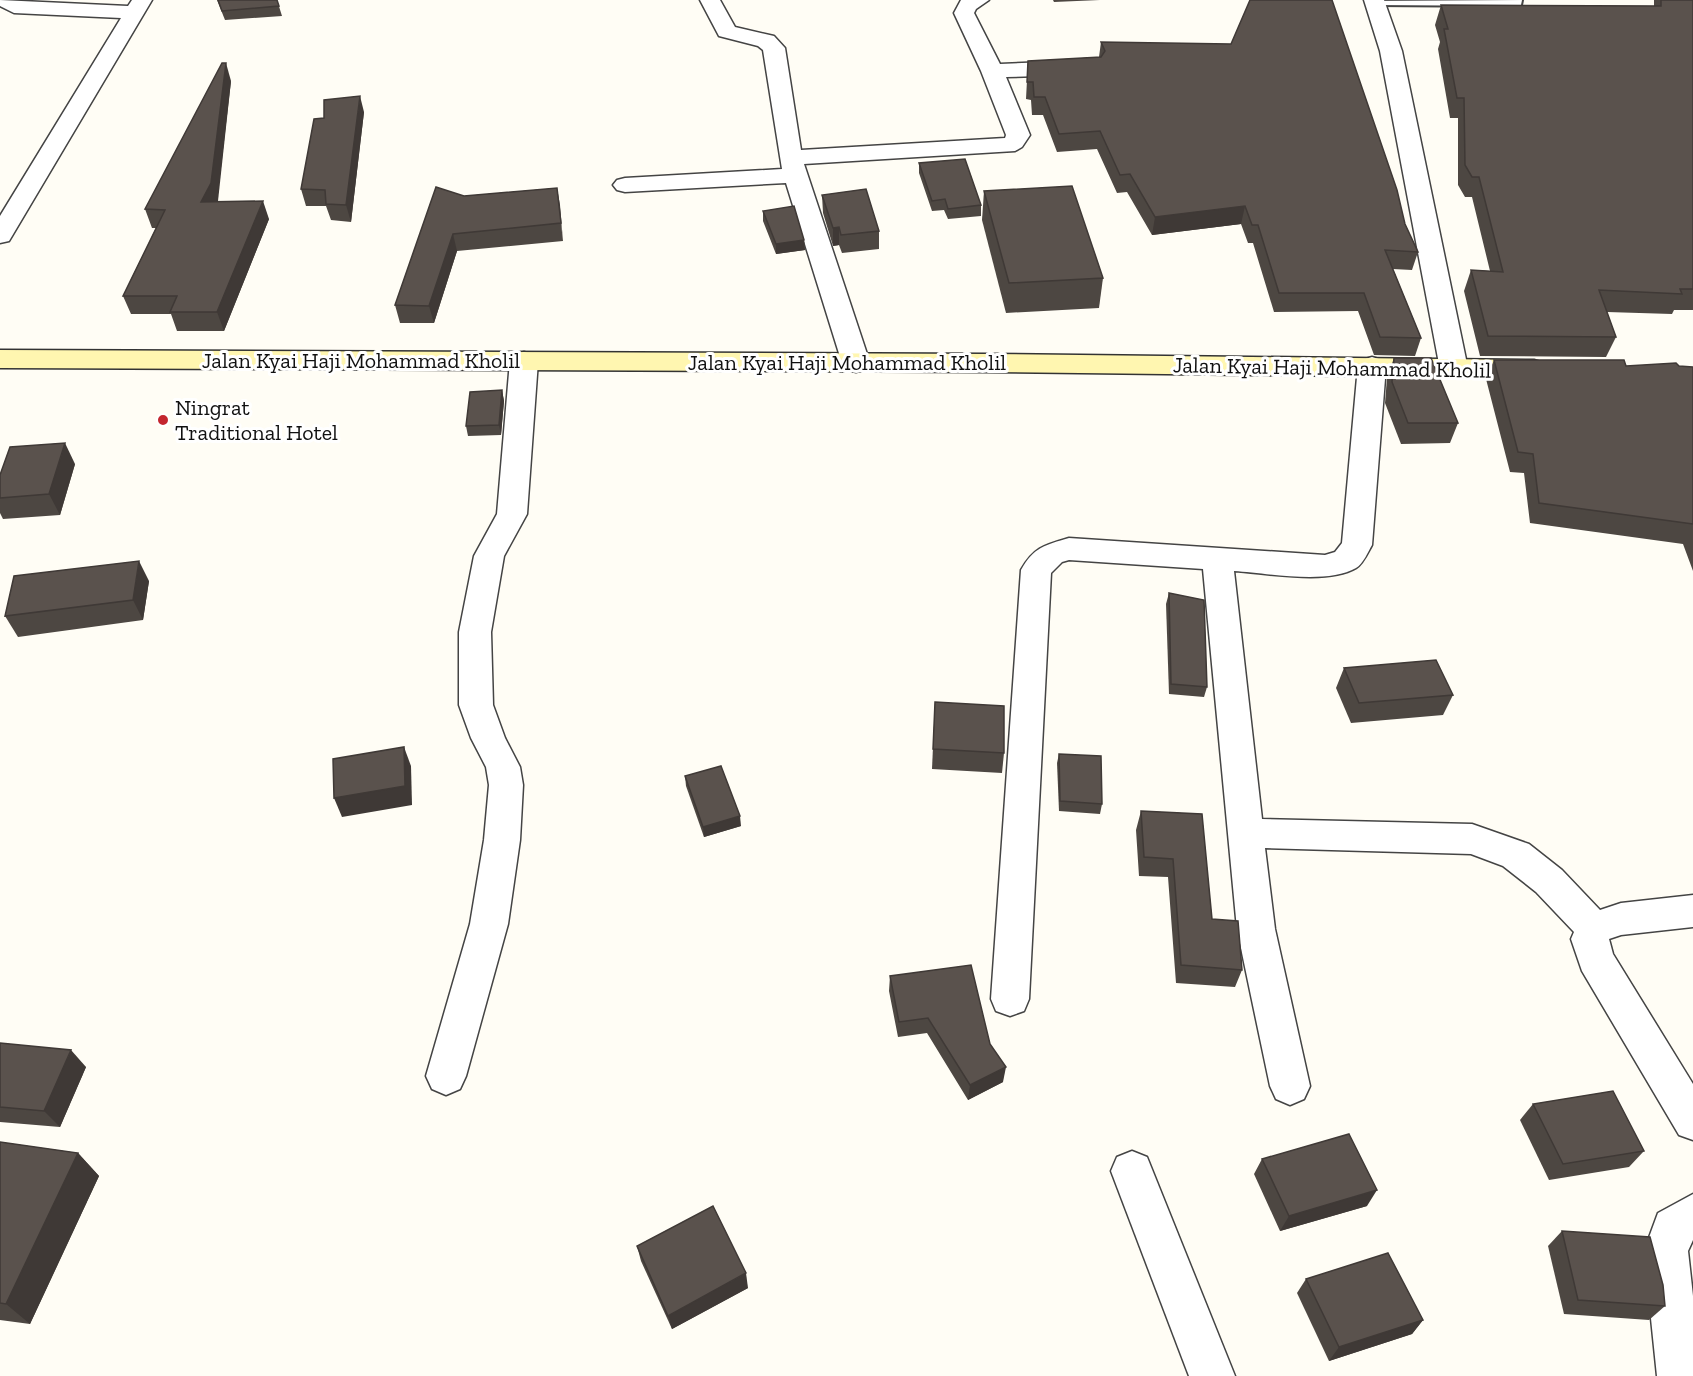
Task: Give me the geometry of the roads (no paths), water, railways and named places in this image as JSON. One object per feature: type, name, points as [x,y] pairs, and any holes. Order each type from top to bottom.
[{"type":"main road","name":"Jalan Kyai Haji Mohammad Kholil","points":[[0,360],[524,361],[1562,369]]},
{"type":"street","points":[[5,0],[14,7],[31,9],[139,6]]},
{"type":"street","points":[[710,0],[727,31],[766,41],[774,48],[793,166],[856,363]]},
{"type":"street","points":[[625,185],[793,166],[1007,146],[1014,142],[1018,135],[992,71],[964,13],[967,5],[979,0]]},
{"type":"street","points":[[1374,1],[1395,73],[1454,369]]},
{"type":"street","points":[[0,236],[139,6]]},
{"type":"street","points":[[992,71],[1090,67]]},
{"type":"street","points":[[446,1076],[489,924],[502,840],[506,785],[503,767],[488,738],[476,705],[475,632],[489,556],[512,514],[524,361]]},
{"type":"street","points":[[1010,999],[1036,570],[1051,554],[1069,549],[1325,566],[1346,560],[1357,545],[1372,366]]},
{"type":"street","points":[[1217,559],[1256,929],[1290,1086]]},
{"type":"street","points":[[1246,833],[1472,839],[1516,855],[1549,880],[1594,928]]},
{"type":"street","points":[[1594,928],[1621,919],[1693,911]]},
{"type":"street","points":[[1594,928],[1590,939],[1595,959],[1693,1121]]},
{"type":"street","points":[[1132,1171],[1212,1376]]},
{"type":"street","points":[[1680,1376],[1666,1251],[1673,1228],[1693,1215]]},
{"type":"lane","points":[[1374,1],[1516,2]]},
{"type":"place","name":"Ningrat Traditional Hotel","points":[[163,420]]}]
